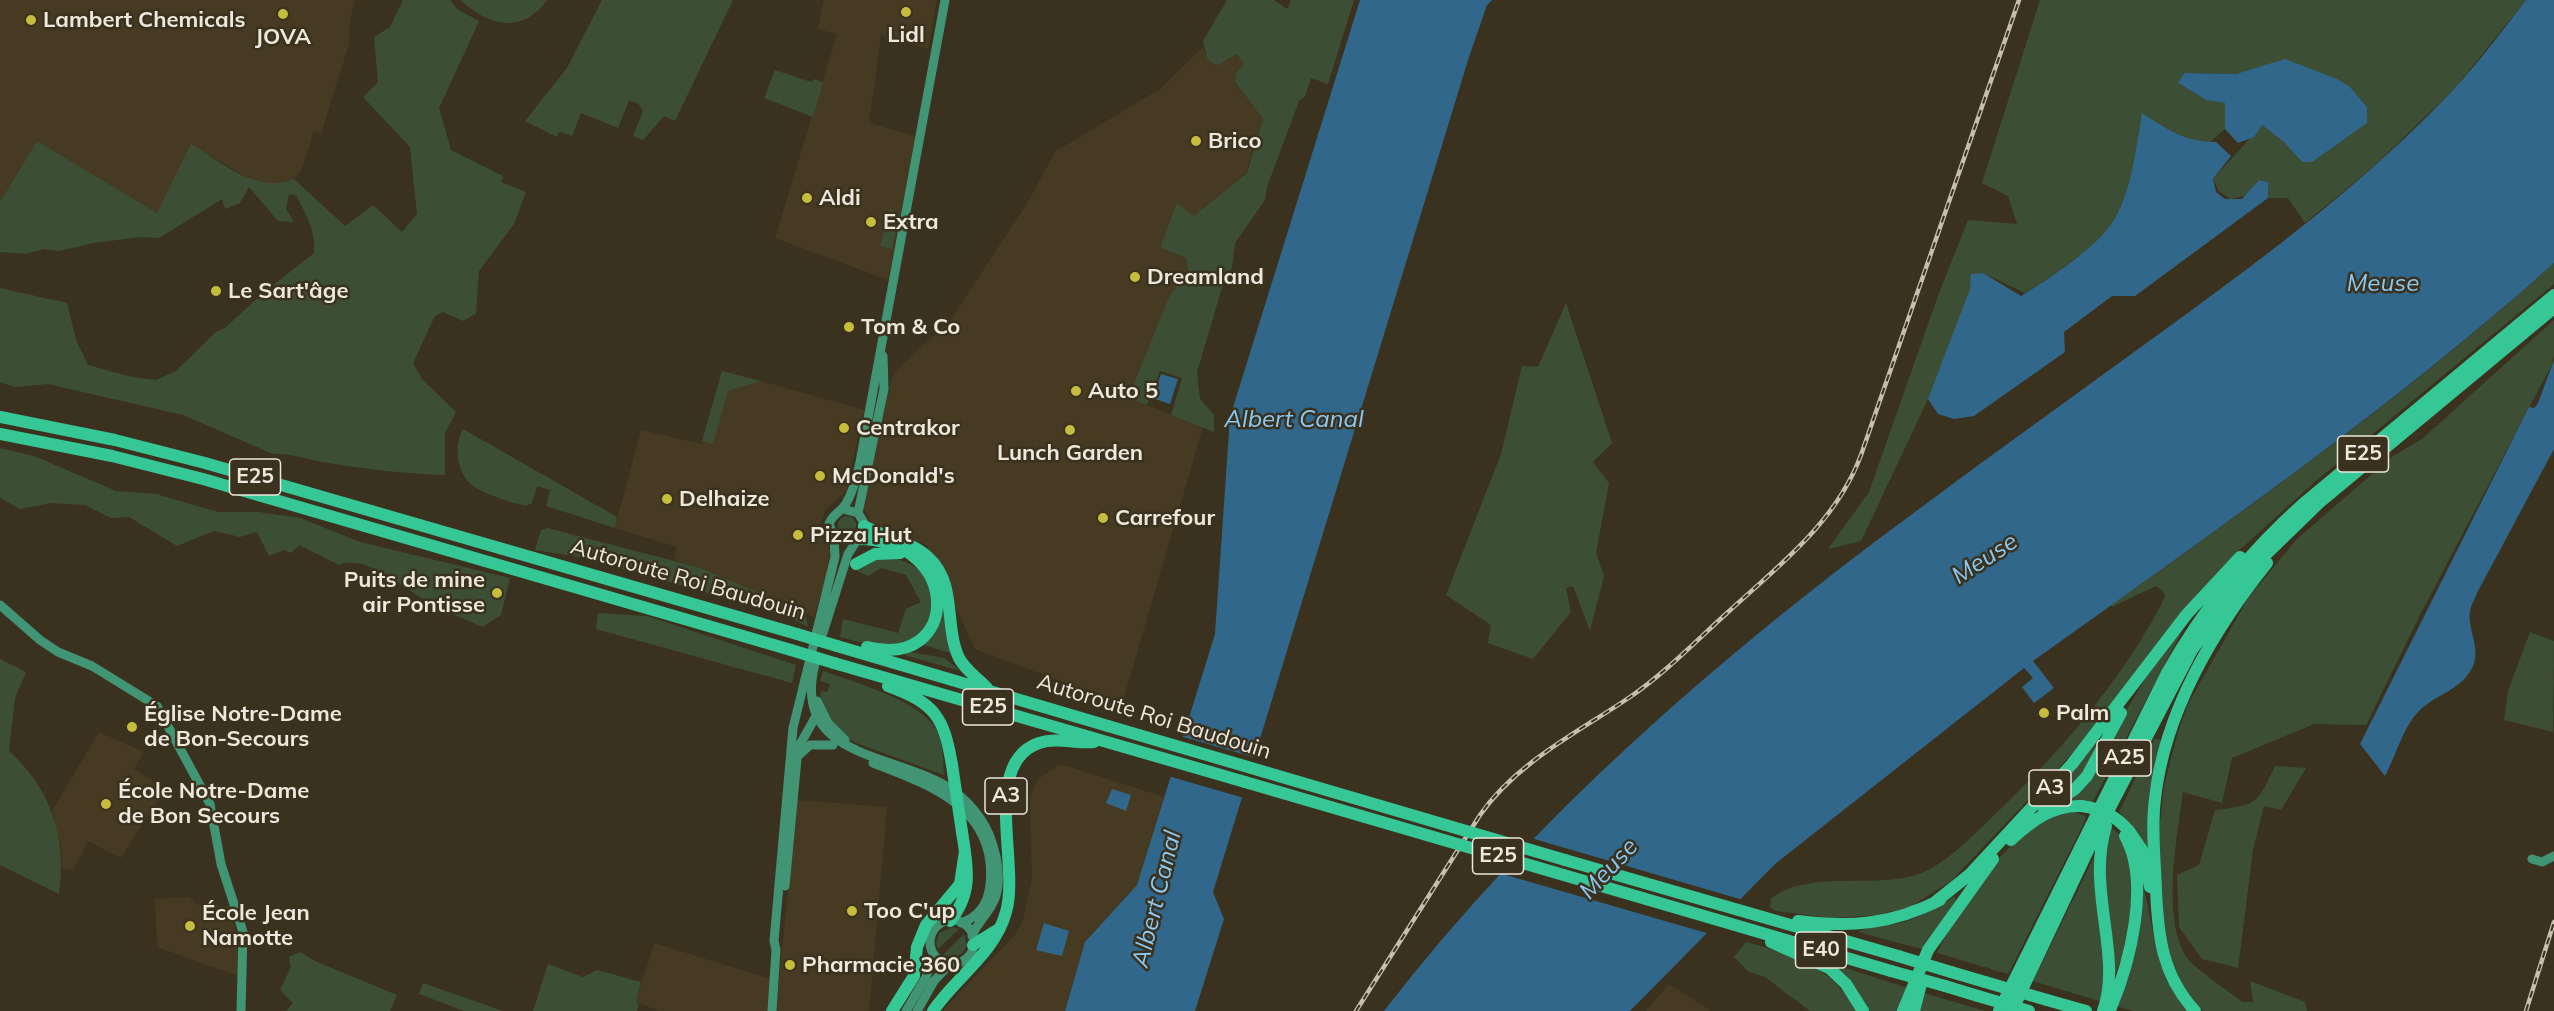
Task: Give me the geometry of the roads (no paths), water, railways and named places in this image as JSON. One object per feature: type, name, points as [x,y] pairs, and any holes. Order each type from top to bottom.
[{"type":"highway","name":"E25","points":[[2126,777],[2176,677],[2208,625],[2283,529],[2554,295]]},
{"type":"highway","name":"E25","points":[[2283,529],[2554,308]]},
{"type":"highway","name":"Autoroute Roi Baudouin","points":[[0,417],[115,440],[205,463],[2082,1010]]},
{"type":"highway","name":"Autoroute Roi Baudouin","points":[[0,434],[112,456],[203,479],[2029,1011]]},
{"type":"highway","points":[[864,526],[917,549],[935,564],[943,579],[960,661],[990,690]]},
{"type":"highway","name":"A3","points":[[1934,903],[1969,874],[2072,764],[2103,727],[2152,660],[2218,580],[2264,534],[2283,529]]},
{"type":"highway","name":"A3","points":[[2195,1011],[2179,991],[2168,971],[2159,942],[2154,805],[2160,768],[2172,726],[2208,652],[2283,529]]},
{"type":"highway","name":"A25","points":[[1999,1011],[2178,654],[2225,585],[2283,529]]},
{"type":"highway","points":[[837,646],[855,644],[890,650],[909,645],[927,633],[938,609],[938,593],[927,569],[912,556],[888,544],[856,540]]},
{"type":"highway","points":[[856,564],[868,556],[881,552],[912,556]]},
{"type":"highway","name":"A3","points":[[1903,1011],[1919,968],[1944,926],[1985,869],[2009,842],[2041,812],[2075,789],[2092,770],[2152,660]]},
{"type":"highway","name":"A3","points":[[872,674],[876,682],[912,694],[929,705],[943,726],[952,765],[969,869],[968,887],[956,922]]},
{"type":"highway","name":"A3","points":[[933,1011],[988,948],[1006,912],[1010,891],[1006,795],[1013,764],[1031,746],[1047,741],[1084,743],[1104,741]]},
{"type":"highway","name":"A25","points":[[2012,1011],[2092,842],[2126,777]]},
{"type":"highway","points":[[2103,1011],[2109,979],[2098,861],[2108,821],[2126,777]]},
{"type":"highway","name":"A3","points":[[2032,821],[2054,810],[2081,806],[2107,814],[2127,832],[2144,856],[2157,923]]},
{"type":"highway","points":[[2110,1011],[2125,965],[2136,902],[2135,861],[2127,832]]},
{"type":"highway","name":"A3","points":[[892,1011],[914,976],[922,931],[960,884],[965,851]]},
{"type":"highway","name":"A3","points":[[1764,918],[1833,925],[1867,924],[1904,916],[1953,894],[1985,869]]},
{"type":"highway","name":"A3","points":[[1914,1011],[1921,982],[1944,926]]},
{"type":"highway","points":[[973,940],[1000,927]]},
{"type":"highway","points":[[1752,930],[1777,946],[1829,968],[1846,984],[1863,1011]]},
{"type":"main road","points":[[772,1011],[776,950],[774,946],[789,760],[797,709],[835,557],[834,537],[829,524],[834,514],[843,509],[860,462],[945,0]]},
{"type":"main road","points":[[796,758],[810,745],[833,745],[937,789],[960,806],[972,820],[985,845],[990,882],[987,896],[979,912],[956,922],[939,925],[932,933],[930,945],[934,955],[941,962],[950,964],[964,960],[992,905],[998,887],[997,861],[988,832],[974,810],[952,790],[842,738],[828,723],[818,705],[817,676],[837,595],[848,554],[864,526],[858,513],[884,389],[883,346]]},
{"type":"main road","points":[[843,509],[858,513]]},
{"type":"main road","points":[[834,537],[844,543],[856,540]]},
{"type":"main road","points":[[856,564],[845,578],[837,595],[812,678],[810,694],[814,716],[838,742],[896,764]]},
{"type":"main road","points":[[0,605],[40,640],[92,666],[157,706],[210,804],[221,864],[243,932],[241,1011]]},
{"type":"main road","points":[[808,669],[807,703],[833,745]]},
{"type":"main road","points":[[776,950],[780,946],[796,758],[799,744],[814,716]]},
{"type":"main road","points":[[2532,859],[2542,862],[2554,856]]},
{"type":"main road","points":[[956,922],[973,940]]},
{"type":"main road","points":[[906,1011],[926,977],[934,955]]},
{"type":"main road","points":[[917,1011],[934,981],[950,964]]},
{"type":"water","name":"Albert Canal","points":[[1360,0],[1492,0],[1487,5],[1469,57],[1213,892],[1224,919],[1195,1011],[1065,1011],[1085,942],[1137,885],[1215,634],[1230,417]]},
{"type":"water","name":"Meuse","points":[[2526,0],[2554,0],[2554,263],[2492,317],[2364,420],[2233,518],[2033,661],[2054,688],[2034,703],[2022,687],[2033,678],[2024,668],[1775,864],[1630,1011],[1384,1011],[1442,940],[1566,806],[1700,682],[1842,567],[2207,299],[2353,185],[2421,123],[2453,90]]},
{"type":"water","points":[[2285,59],[2337,79],[2350,87],[2367,107],[2367,123],[2312,162],[2302,162],[2284,142],[2262,125],[2254,137],[2238,143],[2225,129],[2225,103],[2206,100],[2178,83],[2184,73],[2236,74]]},
{"type":"water","points":[[2142,113],[2169,130],[2186,137],[2216,142],[2231,156],[2213,179],[2216,192],[2225,199],[2242,199],[2259,180],[2268,182],[2268,198],[2135,296],[2112,296],[2064,332],[2065,352],[1974,416],[1954,419],[1938,414],[1928,399],[1970,289],[1971,274],[1983,273],[2021,296],[2071,262],[2096,241],[2114,220],[2125,195]]},
{"type":"water","points":[[2554,360],[2554,449],[2471,606],[2470,625],[2475,645],[2473,666],[2463,680],[2427,704],[2414,717],[2404,733],[2385,776],[2360,744],[2529,407],[2534,408],[2538,403]]},
{"type":"water","points":[[1161,374],[1178,379],[1170,404],[1152,398]]},
{"type":"water","points":[[1112,789],[1131,795],[1126,811],[1106,803]]},
{"type":"water","points":[[1044,923],[1069,931],[1062,956],[1036,950]]},
{"type":"railway","points":[[1356,1011],[1480,815],[1495,796],[1530,764],[1643,688],[1668,668],[1804,542],[1837,502],[1861,455],[2019,0]]},
{"type":"railway","points":[[2526,1011],[2554,922]]},
{"type":"place","name":"Lidl","points":[[906,12]]},
{"type":"place","name":"JOVA","points":[[283,14]]},
{"type":"place","name":"Lambert Chemicals","points":[[31,20]]},
{"type":"place","name":"Brico","points":[[1196,141]]},
{"type":"place","name":"Aldi","points":[[807,198]]},
{"type":"place","name":"Extra","points":[[871,222]]},
{"type":"place","name":"Dreamland","points":[[1135,277]]},
{"type":"place","name":"Le Sart'âge","points":[[216,291]]},
{"type":"place","name":"Tom & Co","points":[[849,327]]},
{"type":"place","name":"Auto 5","points":[[1076,391]]},
{"type":"place","name":"Centrakor","points":[[844,428]]},
{"type":"place","name":"Lunch Garden","points":[[1070,430]]},
{"type":"place","name":"McDonald's","points":[[820,476]]},
{"type":"place","name":"Delhaize","points":[[667,499]]},
{"type":"place","name":"Carrefour","points":[[1103,518]]},
{"type":"place","name":"Pizza Hut","points":[[798,535]]},
{"type":"place","name":"Puits de mine air Pontisse","points":[[497,593]]},
{"type":"place","name":"Palm","points":[[2044,713]]},
{"type":"place","name":"Église Notre-Dame de Bon-Secours","points":[[132,727]]},
{"type":"place","name":"École Notre-Dame de Bon Secours","points":[[106,804]]},
{"type":"place","name":"Too C'up","points":[[852,911]]},
{"type":"place","name":"École Jean Namotte","points":[[190,926]]},
{"type":"place","name":"Pharmacie 360","points":[[790,965]]}]
